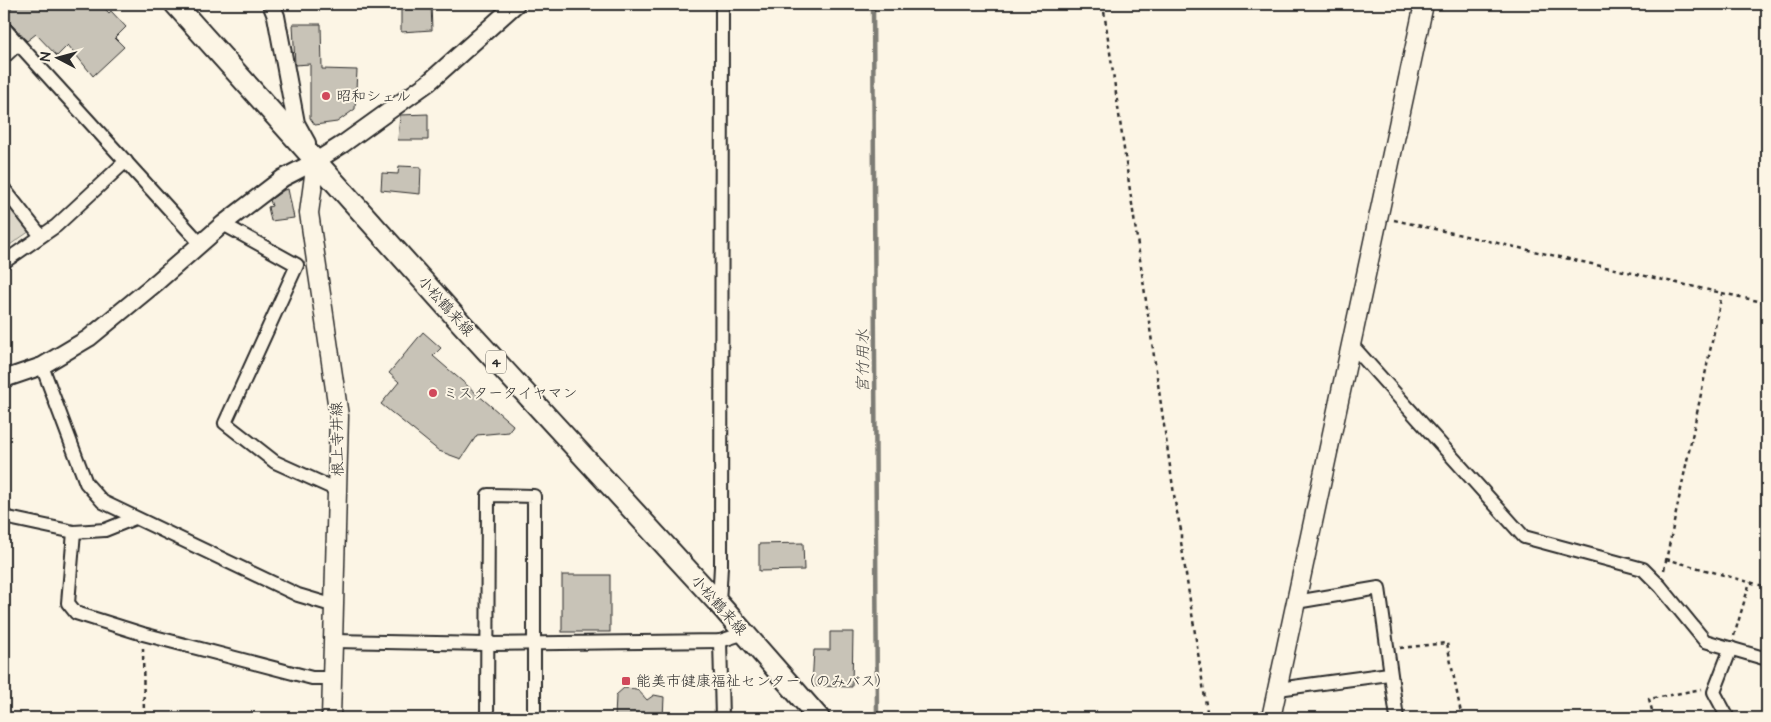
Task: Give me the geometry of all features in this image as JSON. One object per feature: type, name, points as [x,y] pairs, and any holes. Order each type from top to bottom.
[{"type":"main road","name":"小松鶴来線","points":[[175,4],[461,323],[719,604],[819,718]]},
{"type":"main road","points":[[1271,718],[1424,4]]},
{"type":"main road","name":"根上寺井線","points":[[316,161],[309,213],[339,416],[331,718]]},
{"type":"street","points":[[4,379],[42,366],[89,338],[223,224],[283,178],[343,144],[428,83],[516,4]]},
{"type":"street","points":[[719,604],[721,566],[722,4]]},
{"type":"street","points":[[276,8],[296,123],[316,161]]},
{"type":"street","points":[[4,28],[200,243]]},
{"type":"street","points":[[4,57],[18,44]]},
{"type":"street","points":[[4,262],[56,226],[126,161]]},
{"type":"street","points":[[4,188],[41,236]]},
{"type":"street","points":[[223,224],[297,265],[225,423],[275,462],[337,490]]},
{"type":"street","points":[[1350,343],[1524,537],[1643,569],[1660,586],[1705,641],[1767,659]]},
{"type":"street","points":[[42,366],[86,483],[103,502],[298,595],[335,606]]},
{"type":"street","points":[[486,718],[488,495],[534,496],[534,718]]},
{"type":"street","points":[[4,516],[74,532],[105,530],[135,518]]},
{"type":"street","points":[[74,532],[68,603],[76,613],[143,634],[312,678],[332,678]]},
{"type":"street","points":[[1296,602],[1379,588],[1386,650],[1397,718]]},
{"type":"street","points":[[334,641],[487,644],[720,641],[745,633]]},
{"type":"street","points":[[720,641],[722,718]]},
{"type":"street","points":[[1728,718],[1714,692],[1731,648]]},
{"type":"street","points":[[1278,689],[1390,674]]},
{"type":"path","points":[[1103,4],[1208,718]]},
{"type":"path","points":[[1378,217],[1767,303]]},
{"type":"path","points":[[1660,586],[1722,294]]},
{"type":"path","points":[[1666,559],[1767,587]]},
{"type":"path","points":[[1731,648],[1750,582]]},
{"type":"path","points":[[143,634],[144,718]]},
{"type":"path","points":[[1386,650],[1447,643],[1462,718]]},
{"type":"path","points":[[1654,718],[1649,699],[1716,687]]},
{"type":"shaded area","points":[[4,196],[30,231],[4,249]]},
{"type":"building","points":[[16,4],[100,4],[109,13],[111,11],[126,27],[115,38],[124,47],[93,76],[68,45],[57,56],[36,34],[27,41],[4,19],[4,15]]},
{"type":"building","points":[[401,4],[431,4],[432,30],[401,32]]},
{"type":"building","points":[[293,24],[321,24],[322,69],[357,70],[355,109],[337,122],[315,125],[310,118],[310,64],[295,65]]},
{"type":"building","points":[[428,114],[428,140],[398,140],[400,115]]},
{"type":"building","points":[[399,166],[421,167],[420,194],[381,190],[382,173],[398,174]]},
{"type":"building","points":[[288,189],[294,218],[271,221],[268,207],[272,206],[270,200]]},
{"type":"building","name":"ミスタータイヤマン","points":[[423,332],[441,348],[433,356],[513,425],[509,432],[477,435],[461,459],[439,451],[381,404],[399,382],[389,373]]},
{"type":"building","points":[[803,543],[804,570],[759,571],[759,544]]},
{"type":"building","points":[[562,575],[610,575],[610,632],[562,632]]},
{"type":"building","points":[[830,632],[853,632],[852,687],[812,686],[814,650],[830,650]]},
{"type":"building","points":[[624,688],[637,689],[647,700],[654,695],[664,697],[663,718],[615,718],[616,695]]},
{"type":"waterway","name":"宮竹用水","points":[[873,4],[877,718]]},
{"type":"place","name":"昭和シェル","points":[[326,96]]},
{"type":"place","name":"ミスタータイヤマン","points":[[433,393]]},
{"type":"place","name":"能美市健康福祉センター（のみバス）","points":[[626,681]]}]
